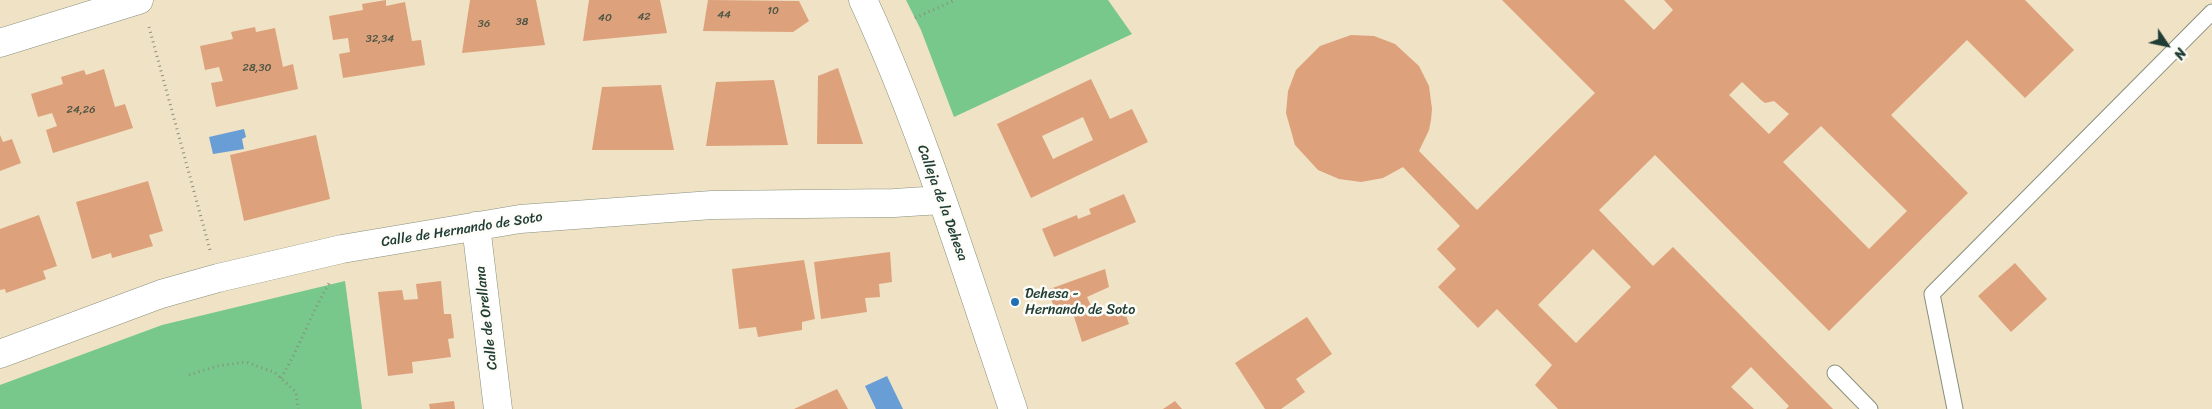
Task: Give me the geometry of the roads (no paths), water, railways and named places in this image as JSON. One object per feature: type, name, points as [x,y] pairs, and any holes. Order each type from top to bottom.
[{"type":"street","name":"Calleja de la Dehesa","points":[[862,0],[888,55],[941,200],[1013,409]]},
{"type":"street","points":[[0,43],[143,10]]},
{"type":"street","name":"Calle de Hernando de Soto","points":[[0,354],[161,294],[218,278],[342,248],[520,218],[712,205],[894,203],[941,200]]},
{"type":"street","name":"Calle de Orellana","points":[[476,226],[498,409]]},
{"type":"lane","points":[[1955,409],[1932,294],[2212,12]]},
{"type":"lane","points":[[1834,373],[1870,409]]},
{"type":"water","points":[[244,129],[246,137],[242,139],[244,149],[213,154],[209,137]]},
{"type":"water","points":[[887,376],[903,409],[876,409],[865,386]]},
{"type":"place","name":"Dehesa - Hernando de Soto","points":[[1015,302]]}]
